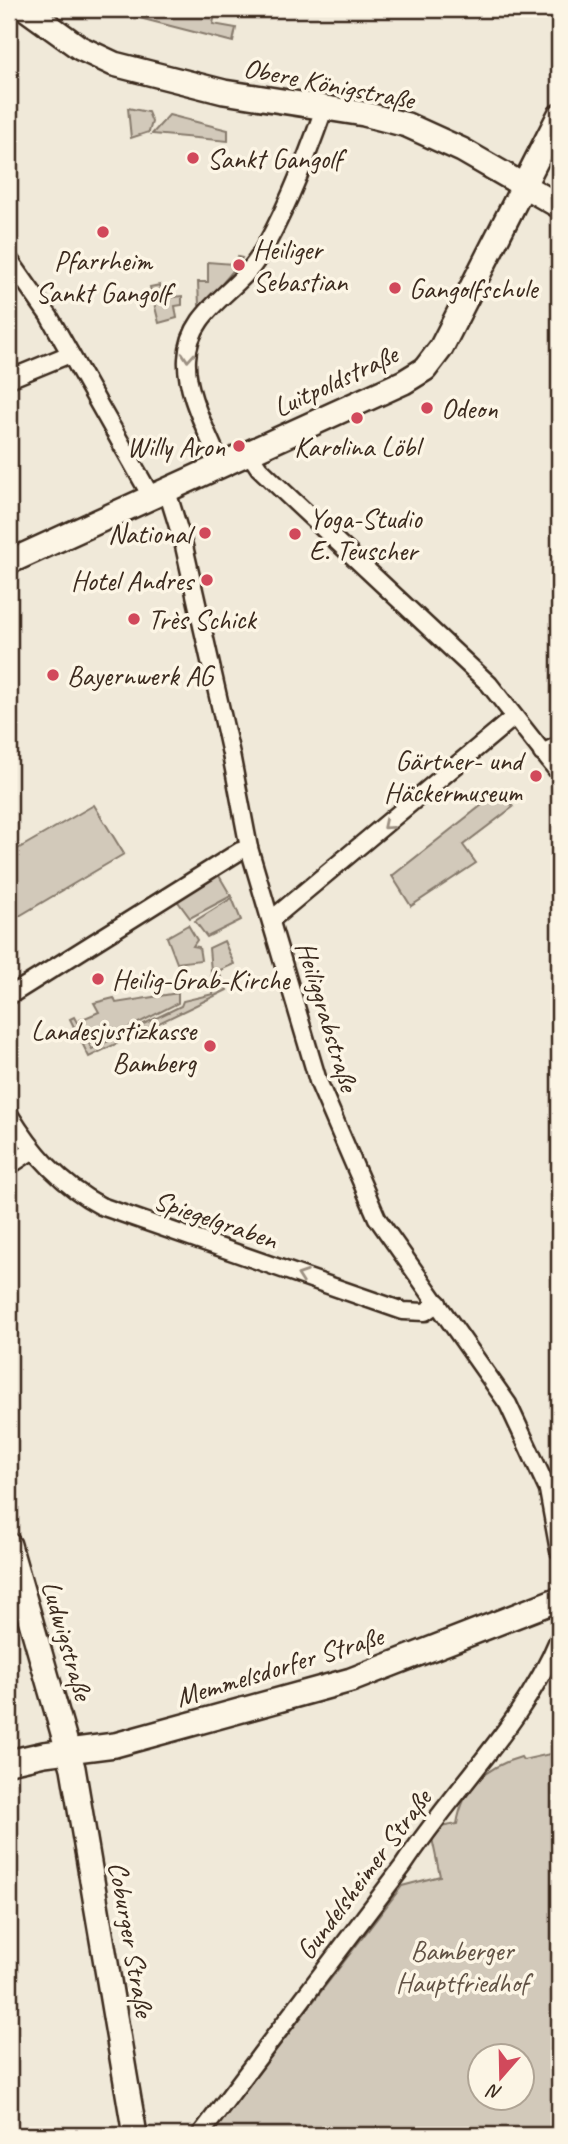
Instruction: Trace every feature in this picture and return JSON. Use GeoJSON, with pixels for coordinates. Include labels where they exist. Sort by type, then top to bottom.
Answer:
{"type":"FeatureCollection","features":[{"type":"Feature","properties":{"kind":"street","name":"Obere Königstraße"},"geometry":{"type":"LineString","coordinates":[[26,9],[80,48],[114,64],[224,92],[365,114],[407,125],[454,146],[559,206]]}},
{"type":"Feature","properties":{"kind":"street"},"geometry":{"type":"LineString","coordinates":[[221,466],[187,372],[189,341],[200,320],[258,257],[309,149],[324,109]]}},
{"type":"Feature","properties":{"kind":"street","name":"Luitpoldstraße"},"geometry":{"type":"LineString","coordinates":[[9,562],[221,466],[425,369],[454,324],[559,116]]}},
{"type":"Feature","properties":{"kind":"street","name":"Heiliggrabstraße"},"geometry":{"type":"LineString","coordinates":[[9,259],[40,301],[70,355],[160,494],[184,546],[231,754],[249,848],[305,1042],[334,1123],[377,1218],[508,1404],[548,1490],[559,1551]]}},
{"type":"Feature","properties":{"kind":"street"},"geometry":{"type":"LineString","coordinates":[[9,379],[70,355]]}},
{"type":"Feature","properties":{"kind":"street"},"geometry":{"type":"LineString","coordinates":[[249,453],[275,484],[489,684],[559,773]]}},
{"type":"Feature","properties":{"kind":"street"},"geometry":{"type":"LineString","coordinates":[[271,920],[514,717]]}},
{"type":"Feature","properties":{"kind":"street"},"geometry":{"type":"LineString","coordinates":[[542,753],[559,745]]}},
{"type":"Feature","properties":{"kind":"street"},"geometry":{"type":"LineString","coordinates":[[9,996],[240,850],[249,848]]}},
{"type":"Feature","properties":{"kind":"street","name":"Spiegelgraben"},"geometry":{"type":"LineString","coordinates":[[9,1114],[33,1150],[62,1181],[100,1206],[403,1311],[425,1312],[438,1303]]}},
{"type":"Feature","properties":{"kind":"street"},"geometry":{"type":"LineString","coordinates":[[9,1166],[33,1150]]}},
{"type":"Feature","properties":{"kind":"street","name":"Ludwigstraße"},"geometry":{"type":"LineString","coordinates":[[9,1545],[68,1752]]}},
{"type":"Feature","properties":{"kind":"street","name":"Memmelsdorfer Straße"},"geometry":{"type":"LineString","coordinates":[[9,1762],[115,1745],[351,1679],[559,1599]]}},
{"type":"Feature","properties":{"kind":"street","name":"Gundelsheimer Straße"},"geometry":{"type":"LineString","coordinates":[[200,2135],[403,1866],[425,1831],[489,1753],[559,1638]]}},
{"type":"Feature","properties":{"kind":"street","name":"Coburger Straße"},"geometry":{"type":"LineString","coordinates":[[68,1752],[135,2135]]}},
{"type":"Feature","properties":{"kind":"green space"},"geometry":{"type":"Polygon","coordinates":[[[121,9],[216,9],[213,24],[236,28],[233,42],[120,13],[121,9]]]}},
{"type":"Feature","properties":{"kind":"green space"},"geometry":{"type":"Polygon","coordinates":[[[128,108],[148,112],[152,122],[149,132],[131,138],[128,108]]]}},
{"type":"Feature","properties":{"kind":"green space"},"geometry":{"type":"Polygon","coordinates":[[[169,115],[228,130],[228,141],[152,134],[169,115]]]}},
{"type":"Feature","properties":{"kind":"green space"},"geometry":{"type":"Polygon","coordinates":[[[238,257],[242,258],[238,265],[204,305],[199,305],[198,282],[208,282],[208,262],[233,264],[238,257]]]}},
{"type":"Feature","properties":{"kind":"green space"},"geometry":{"type":"Polygon","coordinates":[[[160,285],[163,298],[182,296],[182,305],[175,306],[177,318],[159,323],[150,287],[160,285]]]}},
{"type":"Feature","properties":{"kind":"green space"},"geometry":{"type":"Polygon","coordinates":[[[501,790],[513,807],[463,845],[476,863],[411,906],[392,876],[501,790]]]}},
{"type":"Feature","properties":{"kind":"green space"},"geometry":{"type":"Polygon","coordinates":[[[94,805],[124,854],[9,922],[9,854],[94,805]]]}},
{"type":"Feature","properties":{"kind":"green space"},"geometry":{"type":"Polygon","coordinates":[[[218,874],[231,896],[190,918],[176,899],[218,874]]]}},
{"type":"Feature","properties":{"kind":"green space"},"geometry":{"type":"Polygon","coordinates":[[[232,898],[241,920],[207,937],[195,921],[232,898]]]}},
{"type":"Feature","properties":{"kind":"green space"},"geometry":{"type":"Polygon","coordinates":[[[188,925],[197,940],[193,946],[199,947],[201,960],[177,963],[167,937],[188,925]]]}},
{"type":"Feature","properties":{"kind":"green space"},"geometry":{"type":"Polygon","coordinates":[[[224,941],[234,964],[218,971],[227,990],[89,1057],[70,1019],[74,1017],[92,1049],[181,1006],[183,1001],[213,994],[209,948],[224,941]]]}},
{"type":"Feature","properties":{"kind":"green space"},"geometry":{"type":"Polygon","coordinates":[[[178,993],[178,1003],[97,1044],[89,1039],[80,1020],[99,1012],[94,1003],[114,998],[116,1003],[178,993]]]}},
{"type":"Feature","properties":{"kind":"green space","name":"Bamberger Hauptfriedhof"},"geometry":{"type":"Polygon","coordinates":[[[559,1752],[559,2135],[211,2135],[402,1886],[440,1876],[430,1829],[457,1824],[465,1799],[478,1780],[497,1766],[521,1757],[523,1760],[559,1752]]]}},
{"type":"Feature","properties":{"kind":"place","name":"Sankt Gangolf"},"geometry":{"type":"Point","coordinates":[193,158]}},
{"type":"Feature","properties":{"kind":"place","name":"Pfarrheim Sankt Gangolf"},"geometry":{"type":"Point","coordinates":[103,232]}},
{"type":"Feature","properties":{"kind":"place","name":"Heiliger Sebastian"},"geometry":{"type":"Point","coordinates":[239,265]}},
{"type":"Feature","properties":{"kind":"place","name":"Gangolfschule"},"geometry":{"type":"Point","coordinates":[395,288]}},
{"type":"Feature","properties":{"kind":"place","name":"Odeon"},"geometry":{"type":"Point","coordinates":[427,408]}},
{"type":"Feature","properties":{"kind":"place","name":"Karolina Löbl"},"geometry":{"type":"Point","coordinates":[357,418]}},
{"type":"Feature","properties":{"kind":"place","name":"Willy Aron"},"geometry":{"type":"Point","coordinates":[239,446]}},
{"type":"Feature","properties":{"kind":"place","name":"National"},"geometry":{"type":"Point","coordinates":[205,533]}},
{"type":"Feature","properties":{"kind":"place","name":"Yoga-Studio E. Teuscher"},"geometry":{"type":"Point","coordinates":[295,534]}},
{"type":"Feature","properties":{"kind":"place","name":"Hotel Andres"},"geometry":{"type":"Point","coordinates":[207,580]}},
{"type":"Feature","properties":{"kind":"place","name":"Très Schick"},"geometry":{"type":"Point","coordinates":[134,619]}},
{"type":"Feature","properties":{"kind":"place","name":"Bayernwerk AG"},"geometry":{"type":"Point","coordinates":[53,675]}},
{"type":"Feature","properties":{"kind":"place","name":"Gärtner- und Häckermuseum"},"geometry":{"type":"Point","coordinates":[536,776]}},
{"type":"Feature","properties":{"kind":"place","name":"Heilig-Grab-Kirche"},"geometry":{"type":"Point","coordinates":[98,979]}},
{"type":"Feature","properties":{"kind":"place","name":"Landesjustizkasse Bamberg"},"geometry":{"type":"Point","coordinates":[210,1046]}}]}
